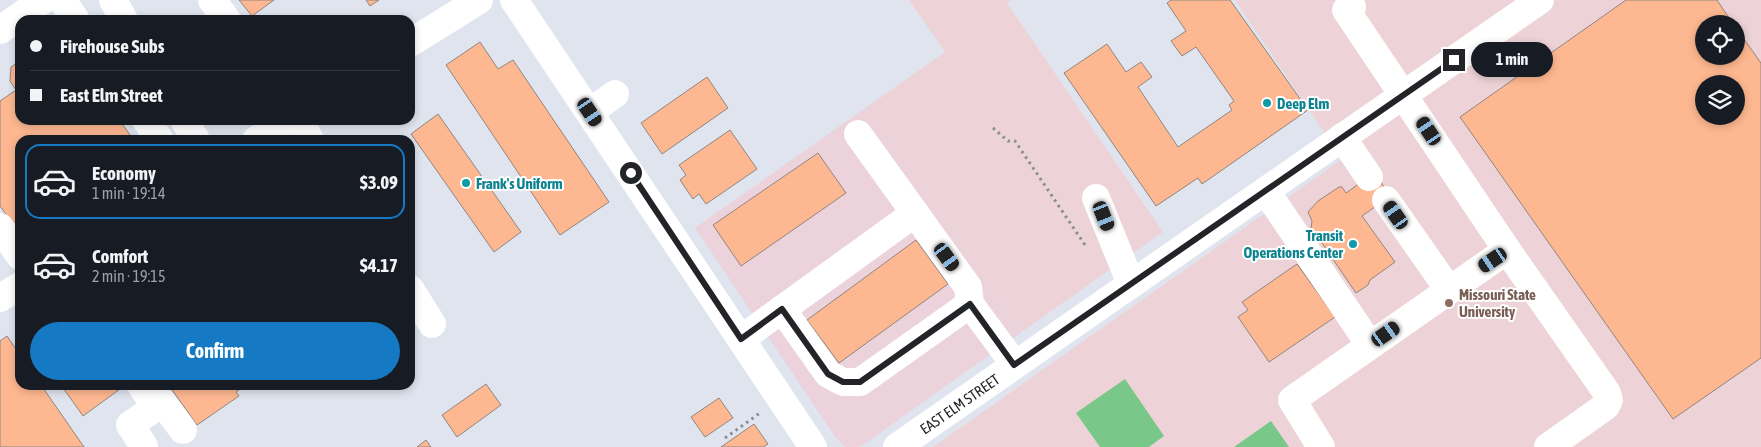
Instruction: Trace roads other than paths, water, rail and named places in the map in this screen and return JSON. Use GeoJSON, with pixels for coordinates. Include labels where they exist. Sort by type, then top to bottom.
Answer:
{"type":"FeatureCollection","features":[{"type":"Feature","properties":{"kind":"street"},"geometry":{"type":"LineString","coordinates":[[22,15],[43,0]]}},
{"type":"Feature","properties":{"kind":"street"},"geometry":{"type":"LineString","coordinates":[[62,0],[72,15]]}},
{"type":"Feature","properties":{"kind":"street"},"geometry":{"type":"LineString","coordinates":[[112,0],[121,15]]}},
{"type":"Feature","properties":{"kind":"street"},"geometry":{"type":"LineString","coordinates":[[212,0],[223,15]]}},
{"type":"Feature","properties":{"kind":"street"},"geometry":{"type":"LineString","coordinates":[[415,40],[479,0]]}},
{"type":"Feature","properties":{"kind":"street"},"geometry":{"type":"LineString","coordinates":[[514,0],[813,447]]}},
{"type":"Feature","properties":{"kind":"street","name":"EAST ELM STREET"},"geometry":{"type":"LineString","coordinates":[[897,447],[1540,0]]}},
{"type":"Feature","properties":{"kind":"street"},"geometry":{"type":"LineString","coordinates":[[1352,7],[1346,10],[1507,250],[1607,393],[1610,400],[1606,406],[1548,447]]}},
{"type":"Feature","properties":{"kind":"street"},"geometry":{"type":"LineString","coordinates":[[0,30],[15,20]]}},
{"type":"Feature","properties":{"kind":"street"},"geometry":{"type":"LineString","coordinates":[[590,112],[615,94]]}},
{"type":"Feature","properties":{"kind":"street"},"geometry":{"type":"LineString","coordinates":[[264,135],[280,125]]}},
{"type":"Feature","properties":{"kind":"street"},"geometry":{"type":"LineString","coordinates":[[858,134],[968,287],[970,304],[1014,365]]}},
{"type":"Feature","properties":{"kind":"street"},"geometry":{"type":"LineString","coordinates":[[1342,138],[1369,176]]}},
{"type":"Feature","properties":{"kind":"street"},"geometry":{"type":"LineString","coordinates":[[1266,191],[1370,345]]}},
{"type":"Feature","properties":{"kind":"street"},"geometry":{"type":"LineString","coordinates":[[1096,198],[1131,284]]}},
{"type":"Feature","properties":{"kind":"street"},"geometry":{"type":"LineString","coordinates":[[1386,200],[1448,290]]}},
{"type":"Feature","properties":{"kind":"street"},"geometry":{"type":"LineString","coordinates":[[741,339],[915,213]]}},
{"type":"Feature","properties":{"kind":"street"},"geometry":{"type":"LineString","coordinates":[[0,227],[15,249]]}},
{"type":"Feature","properties":{"kind":"street"},"geometry":{"type":"LineString","coordinates":[[1321,447],[1292,400],[1507,250]]}},
{"type":"Feature","properties":{"kind":"street"},"geometry":{"type":"LineString","coordinates":[[0,298],[15,289]]}},
{"type":"Feature","properties":{"kind":"street"},"geometry":{"type":"LineString","coordinates":[[415,297],[432,324]]}},
{"type":"Feature","properties":{"kind":"street"},"geometry":{"type":"LineString","coordinates":[[782,309],[828,374],[843,382],[860,382],[970,304]]}},
{"type":"Feature","properties":{"kind":"street"},"geometry":{"type":"LineString","coordinates":[[144,446],[130,425],[149,396],[162,402],[184,430]]}},
{"type":"Feature","properties":{"kind":"place","name":"Deep Elm"},"geometry":{"type":"Point","coordinates":[1267,103]}},
{"type":"Feature","properties":{"kind":"place","name":"Frank's Uniform"},"geometry":{"type":"Point","coordinates":[466,183]}},
{"type":"Feature","properties":{"kind":"place","name":"Transit Operations Center"},"geometry":{"type":"Point","coordinates":[1353,244]}},
{"type":"Feature","properties":{"kind":"place","name":"Missouri State University"},"geometry":{"type":"Point","coordinates":[1449,303]}}]}
